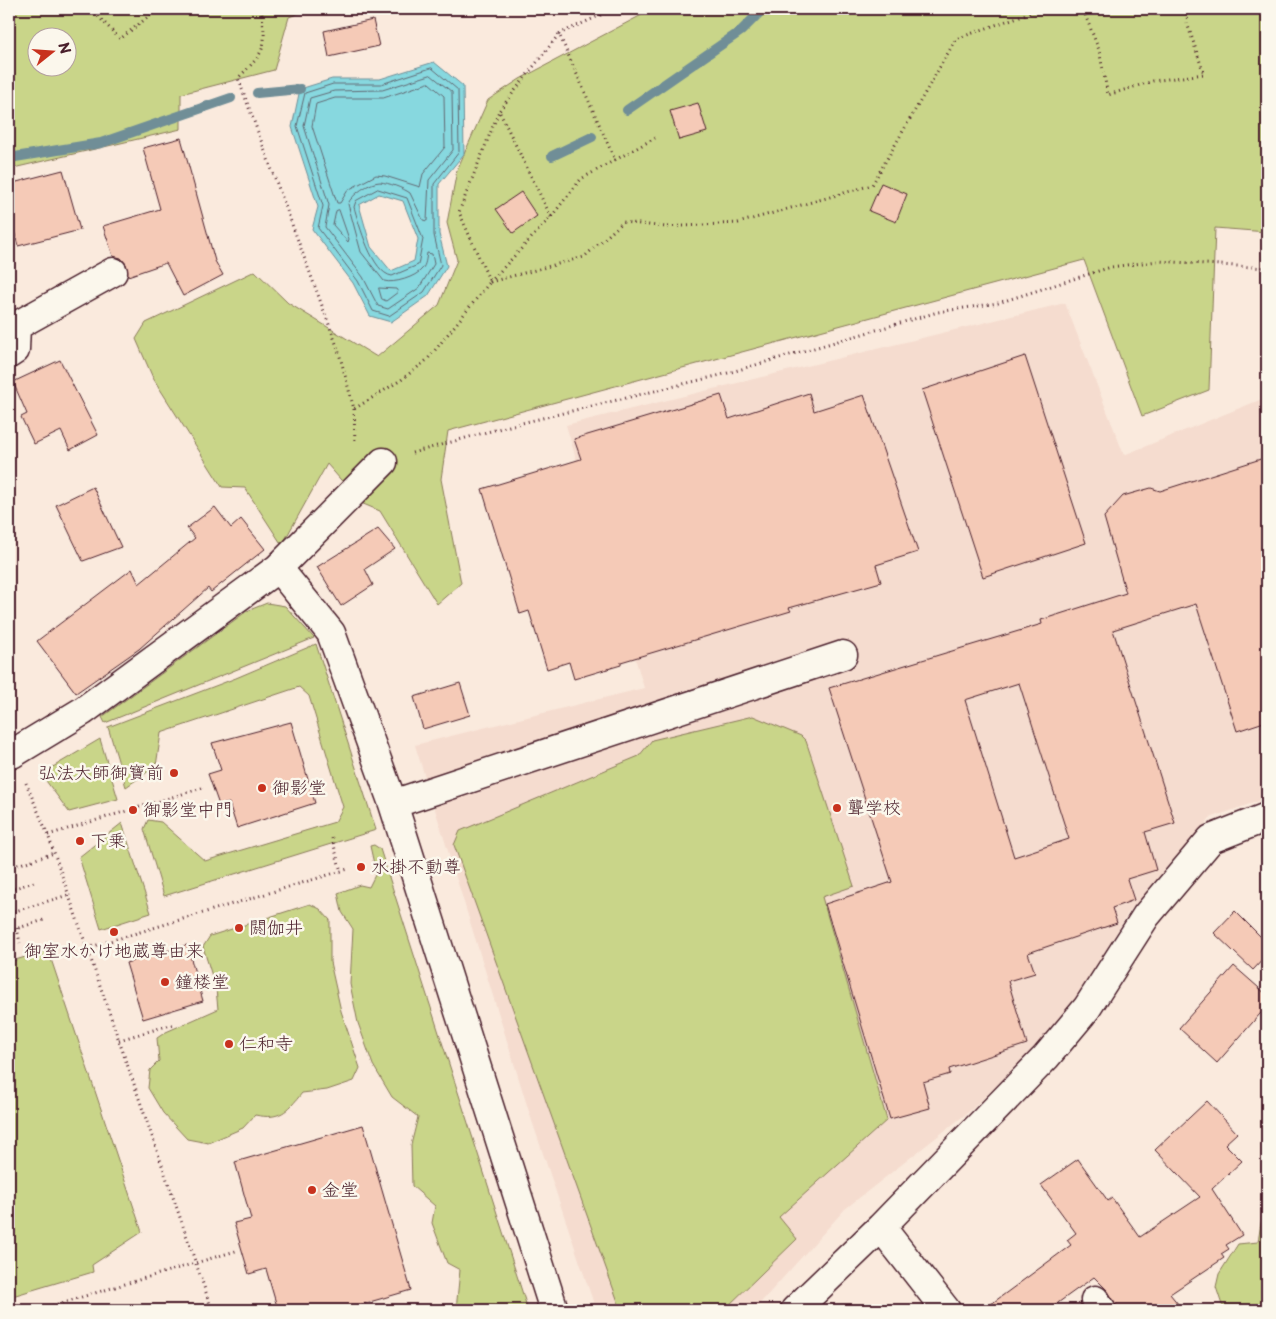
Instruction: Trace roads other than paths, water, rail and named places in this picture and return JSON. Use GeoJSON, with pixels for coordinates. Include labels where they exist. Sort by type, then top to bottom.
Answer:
{"type":"FeatureCollection","features":[{"type":"Feature","properties":{"kind":"street"},"geometry":{"type":"LineString","coordinates":[[9,354],[16,350],[16,326],[113,272]]}},
{"type":"Feature","properties":{"kind":"street"},"geometry":{"type":"LineString","coordinates":[[9,750],[12,754],[83,711],[278,568],[383,462]]}},
{"type":"Feature","properties":{"kind":"street"},"geometry":{"type":"LineString","coordinates":[[278,568],[331,633],[393,804],[504,1161],[554,1310]]}},
{"type":"Feature","properties":{"kind":"street"},"geometry":{"type":"LineString","coordinates":[[393,804],[843,655]]}},
{"type":"Feature","properties":{"kind":"street"},"geometry":{"type":"LineString","coordinates":[[796,1310],[881,1227],[1046,1057],[1087,1008],[1146,916],[1211,839],[1267,817]]}},
{"type":"Feature","properties":{"kind":"street"},"geometry":{"type":"LineString","coordinates":[[881,1227],[946,1310]]}},
{"type":"Feature","properties":{"kind":"water"},"geometry":{"type":"Polygon","coordinates":[[[434,62],[463,86],[464,154],[439,184],[439,234],[447,266],[428,296],[391,322],[370,316],[353,283],[312,229],[318,207],[292,127],[300,89],[332,79],[380,79],[434,62]],[[379,194],[359,205],[371,247],[391,271],[414,261],[418,239],[403,201],[379,194]]]}},
{"type":"Feature","properties":{"kind":"waterway"},"geometry":{"type":"LineString","coordinates":[[627,110],[741,31],[763,9]]}},
{"type":"Feature","properties":{"kind":"waterway"},"geometry":{"type":"LineString","coordinates":[[257,93],[300,89]]}},
{"type":"Feature","properties":{"kind":"waterway"},"geometry":{"type":"LineString","coordinates":[[9,158],[101,143],[231,98]]}},
{"type":"Feature","properties":{"kind":"waterway"},"geometry":{"type":"LineString","coordinates":[[552,156],[592,137]]}},
{"type":"Feature","properties":{"kind":"place","name":"弘法大師御寶前"},"geometry":{"type":"Point","coordinates":[174,773]}},
{"type":"Feature","properties":{"kind":"place","name":"御影堂"},"geometry":{"type":"Point","coordinates":[262,788]}},
{"type":"Feature","properties":{"kind":"place","name":"聾学校"},"geometry":{"type":"Point","coordinates":[837,808]}},
{"type":"Feature","properties":{"kind":"place","name":"御影堂中門"},"geometry":{"type":"Point","coordinates":[133,810]}},
{"type":"Feature","properties":{"kind":"place","name":"下乗"},"geometry":{"type":"Point","coordinates":[80,841]}},
{"type":"Feature","properties":{"kind":"place","name":"水掛不動尊"},"geometry":{"type":"Point","coordinates":[361,867]}},
{"type":"Feature","properties":{"kind":"place","name":"閼伽井"},"geometry":{"type":"Point","coordinates":[239,928]}},
{"type":"Feature","properties":{"kind":"place","name":"御室水かけ地蔵尊由来"},"geometry":{"type":"Point","coordinates":[114,932]}},
{"type":"Feature","properties":{"kind":"place","name":"鐘楼堂"},"geometry":{"type":"Point","coordinates":[165,982]}},
{"type":"Feature","properties":{"kind":"place","name":"仁和寺"},"geometry":{"type":"Point","coordinates":[229,1044]}},
{"type":"Feature","properties":{"kind":"place","name":"金堂"},"geometry":{"type":"Point","coordinates":[312,1190]}}]}
